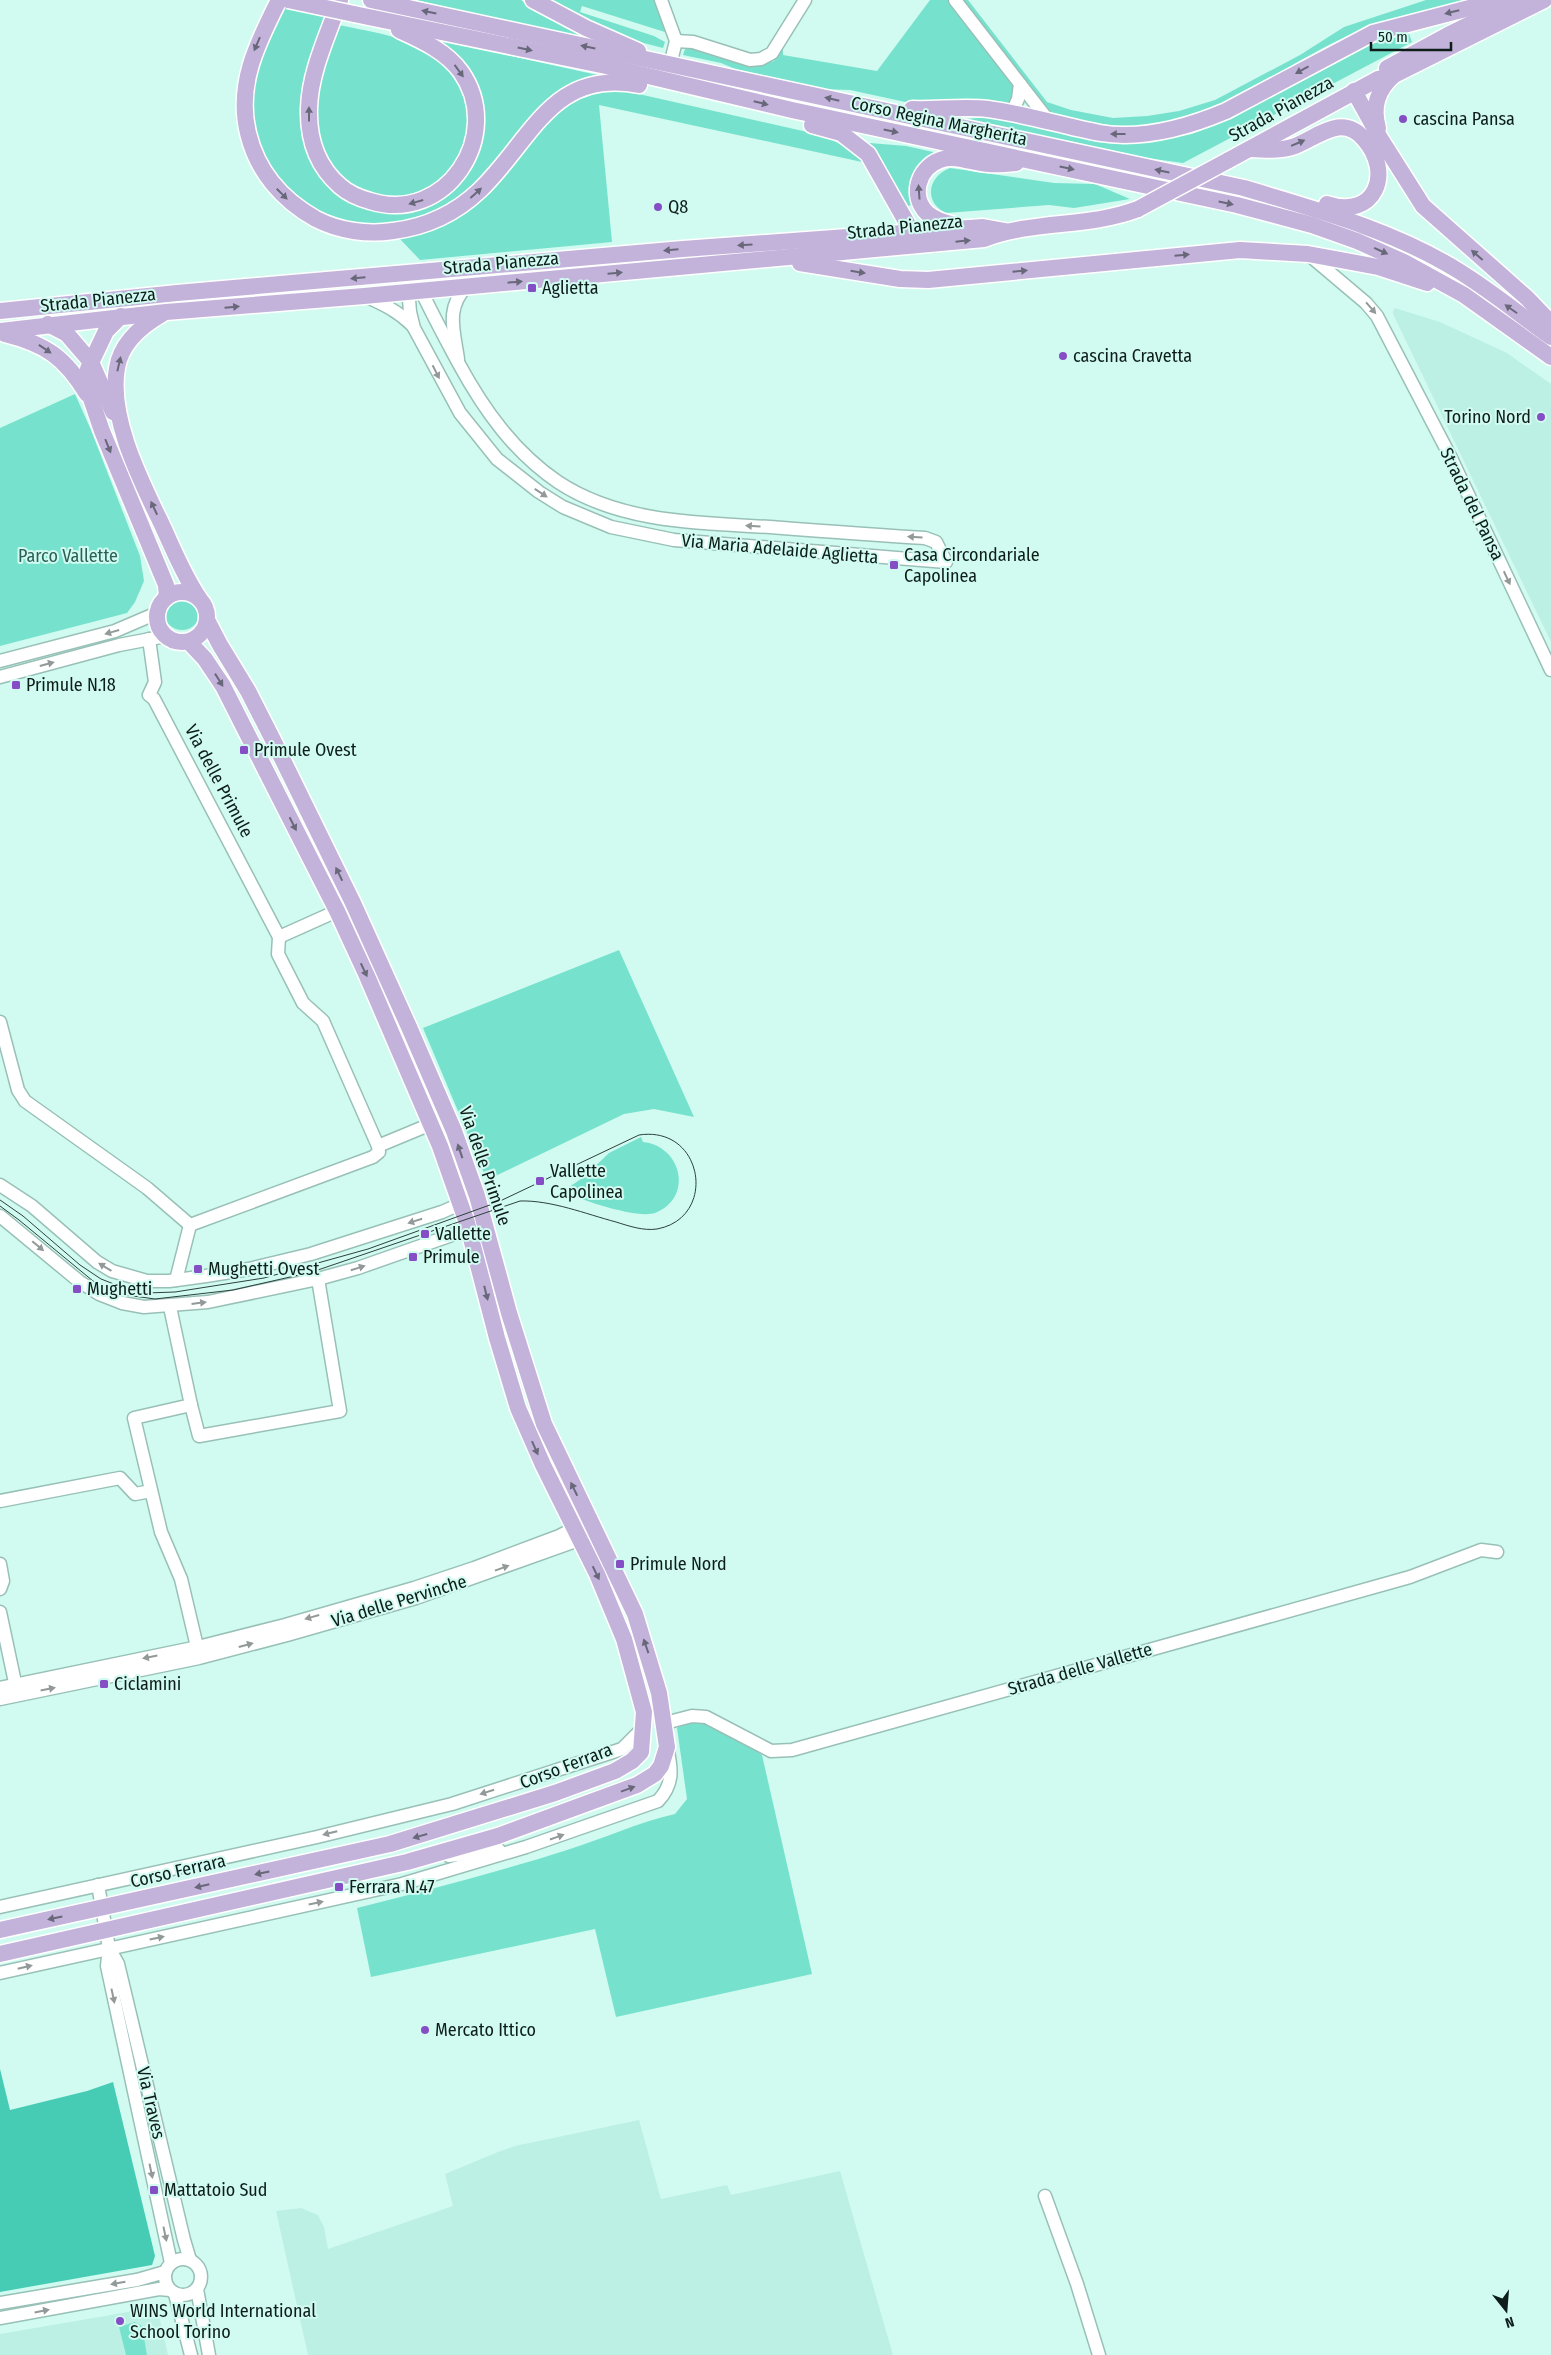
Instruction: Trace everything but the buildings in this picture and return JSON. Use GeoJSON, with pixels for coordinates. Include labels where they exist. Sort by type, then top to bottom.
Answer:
{"type":"FeatureCollection","features":[{"type":"Feature","properties":{"kind":"main road"},"geometry":{"type":"LineString","coordinates":[[279,0],[260,38],[247,77],[244,104],[250,140],[259,163],[270,181],[284,196],[298,209],[322,222],[344,229],[372,232],[400,230],[433,221],[461,206],[497,172],[538,120],[564,96],[575,90],[601,82],[619,81],[651,87],[693,87]]}},
{"type":"Feature","properties":{"kind":"main road","name":"Corso Regina Margherita"},"geometry":{"type":"LineString","coordinates":[[288,0],[606,66],[792,110],[1237,205],[1312,225],[1357,240],[1404,262],[1464,295],[1551,357]]}},
{"type":"Feature","properties":{"kind":"main road"},"geometry":{"type":"LineString","coordinates":[[340,0],[316,65],[312,85],[309,126],[313,146],[321,165],[345,191],[381,205],[402,205],[434,195],[459,173],[473,142],[475,109],[466,82],[452,62],[435,48],[374,18]]}},
{"type":"Feature","properties":{"kind":"main road","name":"Corso Regina Margherita"},"geometry":{"type":"LineString","coordinates":[[372,0],[1244,188],[1364,225],[1413,247],[1457,270],[1551,337]]}},
{"type":"Feature","properties":{"kind":"main road"},"geometry":{"type":"LineString","coordinates":[[533,0],[586,28],[670,65]]}},
{"type":"Feature","properties":{"kind":"main road"},"geometry":{"type":"LineString","coordinates":[[868,108],[939,110],[985,108],[1012,112],[1101,133],[1147,133],[1189,124],[1226,111],[1353,42],[1401,24],[1500,0]]}},
{"type":"Feature","properties":{"kind":"main road"},"geometry":{"type":"LineString","coordinates":[[1380,138],[1375,119],[1376,102],[1386,82],[1428,52],[1519,0]]}},
{"type":"Feature","properties":{"kind":"main road"},"geometry":{"type":"LineString","coordinates":[[1378,79],[1389,66],[1428,52],[1544,0]]}},
{"type":"Feature","properties":{"kind":"main road"},"geometry":{"type":"LineString","coordinates":[[1401,24],[1413,27],[1428,52]]}},
{"type":"Feature","properties":{"kind":"main road"},"geometry":{"type":"LineString","coordinates":[[1378,79],[1394,75]]}},
{"type":"Feature","properties":{"kind":"main road","name":"Strada Pianezza"},"geometry":{"type":"LineString","coordinates":[[0,311],[177,293],[889,233],[916,238],[984,239],[1005,231],[1079,223],[1120,216],[1138,209],[1378,79]]}},
{"type":"Feature","properties":{"kind":"main road"},"geometry":{"type":"LineString","coordinates":[[1354,91],[1380,138],[1423,206],[1527,298],[1551,324]]}},
{"type":"Feature","properties":{"kind":"main road"},"geometry":{"type":"LineString","coordinates":[[792,110],[811,125],[842,133],[861,146],[875,163],[916,238]]}},
{"type":"Feature","properties":{"kind":"main road"},"geometry":{"type":"LineString","coordinates":[[1244,188],[1276,187],[1334,206],[1348,208],[1368,199],[1376,190],[1379,177],[1378,164],[1364,139],[1344,128],[1328,129],[1295,146],[1275,150],[1250,149]]}},
{"type":"Feature","properties":{"kind":"main road"},"geometry":{"type":"LineString","coordinates":[[967,228],[939,221],[923,208],[919,198],[918,186],[921,176],[929,166],[941,159],[949,158],[988,164],[1041,163]]}},
{"type":"Feature","properties":{"kind":"main road"},"geometry":{"type":"LineString","coordinates":[[889,233],[898,220],[898,205]]}},
{"type":"Feature","properties":{"kind":"main road","name":"Strada Pianezza"},"geometry":{"type":"LineString","coordinates":[[0,332],[166,312],[773,259],[809,260],[967,228],[983,227],[1005,231]]}},
{"type":"Feature","properties":{"kind":"main road"},"geometry":{"type":"LineString","coordinates":[[814,240],[807,250],[809,260],[900,279],[928,280],[1240,250],[1308,254],[1378,266],[1464,295]]}},
{"type":"Feature","properties":{"kind":"main road"},"geometry":{"type":"LineString","coordinates":[[167,597],[166,585],[91,400],[87,379],[91,362],[106,331],[118,318],[148,302],[177,293]]}},
{"type":"Feature","properties":{"kind":"main road"},"geometry":{"type":"LineString","coordinates":[[166,312],[146,323],[128,342],[121,354],[115,383],[123,429],[144,486],[186,579],[199,598],[207,612],[207,620],[200,635],[188,642],[176,642],[166,636],[158,624],[157,613],[167,597],[176,592],[184,592],[199,598]]}},
{"type":"Feature","properties":{"kind":"main road"},"geometry":{"type":"LineString","coordinates":[[0,315],[50,325],[67,334],[91,362],[112,411],[123,429]]}},
{"type":"Feature","properties":{"kind":"main road"},"geometry":{"type":"LineString","coordinates":[[0,332],[36,343],[54,355],[71,370],[91,400]]}},
{"type":"Feature","properties":{"kind":"main road","name":"Via delle Primule"},"geometry":{"type":"LineString","coordinates":[[207,620],[248,691],[353,903],[454,1132],[477,1196],[509,1314],[544,1424],[634,1614],[649,1655],[665,1723],[667,1747]]}},
{"type":"Feature","properties":{"kind":"main road","name":"Via delle Primule"},"geometry":{"type":"LineString","coordinates":[[188,642],[205,659],[223,686],[337,911],[431,1124],[469,1229],[497,1338],[518,1408],[542,1465],[597,1574],[624,1639],[641,1698],[643,1728]]}},
{"type":"Feature","properties":{"kind":"main road"},"geometry":{"type":"LineString","coordinates":[[337,911],[353,903]]}},
{"type":"Feature","properties":{"kind":"main road","name":"Corso Ferrara"},"geometry":{"type":"LineString","coordinates":[[0,1930],[390,1844],[547,1796],[615,1771],[632,1761],[641,1752],[643,1728]]}},
{"type":"Feature","properties":{"kind":"main road"},"geometry":{"type":"LineString","coordinates":[[0,1954],[407,1862],[498,1836],[638,1785],[655,1774],[662,1766],[667,1747]]}},
{"type":"Feature","properties":{"kind":"street"},"geometry":{"type":"LineString","coordinates":[[661,0],[676,41],[670,65]]}},
{"type":"Feature","properties":{"kind":"street"},"geometry":{"type":"LineString","coordinates":[[676,41],[693,42],[750,60],[761,59],[772,54],[805,0]]}},
{"type":"Feature","properties":{"kind":"street","name":"Corso Regina Margherita"},"geometry":{"type":"LineString","coordinates":[[955,0],[1048,120]]}},
{"type":"Feature","properties":{"kind":"street","name":"Corso Regina Margherita"},"geometry":{"type":"LineString","coordinates":[[1012,112],[1018,99],[1020,84]]}},
{"type":"Feature","properties":{"kind":"street","name":"Strada del Pansa"},"geometry":{"type":"LineString","coordinates":[[1308,254],[1366,302],[1377,316],[1450,456],[1551,670]]}},
{"type":"Feature","properties":{"kind":"street","name":"Via Maria Adelaide Aglietta"},"geometry":{"type":"LineString","coordinates":[[410,274],[414,291],[414,328]]}},
{"type":"Feature","properties":{"kind":"street","name":"Via Maria Adelaide Aglietta"},"geometry":{"type":"LineString","coordinates":[[459,365],[453,312],[456,296],[466,286]]}},
{"type":"Feature","properties":{"kind":"street","name":"Via Maria Adelaide Aglietta"},"geometry":{"type":"LineString","coordinates":[[364,296],[385,304],[402,314],[414,328],[460,413],[497,459],[539,492],[586,517],[610,527],[674,540],[946,562],[936,542],[925,538],[668,519],[605,505],[558,482],[514,444],[480,402],[414,291]]}},
{"type":"Feature","properties":{"kind":"street"},"geometry":{"type":"LineString","coordinates":[[0,661],[133,626],[157,613]]}},
{"type":"Feature","properties":{"kind":"street"},"geometry":{"type":"LineString","coordinates":[[0,676],[166,636]]}},
{"type":"Feature","properties":{"kind":"street","name":"Via delle Primule"},"geometry":{"type":"LineString","coordinates":[[149,640],[155,682],[149,695],[154,700],[279,937],[278,954],[303,1003],[323,1021],[378,1146]]}},
{"type":"Feature","properties":{"kind":"street"},"geometry":{"type":"LineString","coordinates":[[279,937],[337,911]]}},
{"type":"Feature","properties":{"kind":"street"},"geometry":{"type":"LineString","coordinates":[[0,1022],[18,1090],[25,1101],[148,1188],[190,1225]]}},
{"type":"Feature","properties":{"kind":"street"},"geometry":{"type":"LineString","coordinates":[[190,1225],[373,1157],[378,1152],[378,1146],[431,1124]]}},
{"type":"Feature","properties":{"kind":"street"},"geometry":{"type":"LineString","coordinates":[[0,1185],[32,1206],[97,1262],[112,1271],[147,1280],[176,1280],[249,1269],[311,1254],[442,1212],[477,1196]]}},
{"type":"Feature","properties":{"kind":"street"},"geometry":{"type":"LineString","coordinates":[[0,1216],[80,1282],[99,1294],[122,1303],[144,1307],[170,1307],[251,1295],[358,1268],[469,1229],[486,1226]]}},
{"type":"Feature","properties":{"kind":"street"},"geometry":{"type":"LineString","coordinates":[[176,1280],[190,1225]]}},
{"type":"Feature","properties":{"kind":"street"},"geometry":{"type":"LineString","coordinates":[[170,1307],[199,1436],[340,1411],[318,1279]]}},
{"type":"Feature","properties":{"kind":"street"},"geometry":{"type":"LineString","coordinates":[[192,1405],[134,1418],[161,1532],[181,1579],[199,1653]]}},
{"type":"Feature","properties":{"kind":"street"},"geometry":{"type":"LineString","coordinates":[[0,1501],[120,1478],[135,1494],[151,1491]]}},
{"type":"Feature","properties":{"kind":"street","name":"Via delle Pervinche"},"geometry":{"type":"LineString","coordinates":[[0,1698],[16,1690],[199,1653],[414,1588],[576,1535],[593,1526]]}},
{"type":"Feature","properties":{"kind":"street","name":"Strada delle Vallette"},"geometry":{"type":"LineString","coordinates":[[665,1723],[692,1716],[706,1717],[771,1751],[792,1750],[1410,1577],[1481,1550],[1497,1552]]}},
{"type":"Feature","properties":{"kind":"street"},"geometry":{"type":"LineString","coordinates":[[0,1564],[3,1581],[0,1589]]}},
{"type":"Feature","properties":{"kind":"street"},"geometry":{"type":"LineString","coordinates":[[0,1612],[16,1690]]}},
{"type":"Feature","properties":{"kind":"street","name":"Via delle Pervinche"},"geometry":{"type":"LineString","coordinates":[[0,1688],[16,1690]]}},
{"type":"Feature","properties":{"kind":"street","name":"Corso Ferrara"},"geometry":{"type":"LineString","coordinates":[[0,1907],[452,1804],[622,1748],[643,1728]]}},
{"type":"Feature","properties":{"kind":"street"},"geometry":{"type":"LineString","coordinates":[[0,1973],[402,1884],[526,1847],[658,1800],[668,1789],[672,1776],[667,1747]]}},
{"type":"Feature","properties":{"kind":"street"},"geometry":{"type":"LineString","coordinates":[[407,1862],[526,1847]]}},
{"type":"Feature","properties":{"kind":"street","name":"Via Traves"},"geometry":{"type":"LineString","coordinates":[[98,1885],[109,1948],[107,1966],[168,2267]]}},
{"type":"Feature","properties":{"kind":"street","name":"Via Traves"},"geometry":{"type":"LineString","coordinates":[[109,1948],[118,1964],[190,2260]]}},
{"type":"Feature","properties":{"kind":"street"},"geometry":{"type":"LineString","coordinates":[[1045,2196],[1077,2284],[1099,2355]]}},
{"type":"Feature","properties":{"kind":"street"},"geometry":{"type":"LineString","coordinates":[[0,2304],[137,2280],[168,2267],[180,2259],[190,2260],[199,2268],[201,2273],[200,2284],[197,2289],[187,2295],[159,2289],[0,2318]]}},
{"type":"Feature","properties":{"kind":"street"},"geometry":{"type":"LineString","coordinates":[[168,2267],[165,2282],[172,2292],[191,2355]]}},
{"type":"Feature","properties":{"kind":"street"},"geometry":{"type":"LineString","coordinates":[[197,2289],[209,2355]]}},
{"type":"Feature","properties":{"kind":"shaded area"},"geometry":{"type":"Polygon","coordinates":[[[1395,308],[1440,322],[1507,353],[1551,384],[1551,642],[1393,314],[1395,308]]]}},
{"type":"Feature","properties":{"kind":"shaded area"},"geometry":{"type":"Polygon","coordinates":[[[639,2120],[661,2199],[727,2185],[731,2195],[840,2171],[893,2355],[308,2355],[276,2211],[301,2208],[318,2215],[324,2227],[328,2249],[453,2206],[445,2174],[498,2152],[515,2146],[639,2120]]]}},
{"type":"Feature","properties":{"kind":"shaded area","name":"WINS World International School Torino"},"geometry":{"type":"Polygon","coordinates":[[[157,2307],[168,2355],[0,2355],[0,2334],[157,2307]]]}},
{"type":"Feature","properties":{"kind":"green space"},"geometry":{"type":"Polygon","coordinates":[[[284,0],[334,0],[304,128],[358,203],[446,193],[480,110],[429,38],[602,76],[499,160],[457,202],[405,223],[365,226],[320,215],[287,192],[257,147],[249,108],[260,50],[284,0]]]}},
{"type":"Feature","properties":{"kind":"green space"},"geometry":{"type":"Polygon","coordinates":[[[416,0],[521,0],[535,10],[590,38],[583,39],[416,0]]]}},
{"type":"Feature","properties":{"kind":"green space"},"geometry":{"type":"Polygon","coordinates":[[[545,0],[656,0],[668,33],[582,6],[580,12],[654,36],[665,42],[663,48],[628,39],[545,0]]]}},
{"type":"Feature","properties":{"kind":"green space"},"geometry":{"type":"Polygon","coordinates":[[[930,0],[951,0],[1014,84],[1015,90],[1010,106],[910,103],[850,90],[820,89],[740,71],[721,63],[683,55],[685,49],[691,47],[758,65],[774,61],[802,11],[783,47],[783,55],[877,71],[930,0]]]}},
{"type":"Feature","properties":{"kind":"green space"},"geometry":{"type":"Polygon","coordinates":[[[959,0],[968,0],[1047,102],[1071,110],[1113,118],[1147,116],[1179,111],[1215,100],[1300,55],[1344,27],[1426,0],[1471,0],[1368,27],[1325,47],[1240,94],[1182,118],[1151,125],[1118,126],[1047,114],[959,0]]]}},
{"type":"Feature","properties":{"kind":"green space"},"geometry":{"type":"Polygon","coordinates":[[[339,25],[379,33],[420,46],[442,60],[459,82],[464,94],[469,122],[465,149],[456,165],[432,189],[408,196],[383,198],[343,179],[327,162],[319,142],[316,119],[318,96],[339,25]]]}},
{"type":"Feature","properties":{"kind":"green space"},"geometry":{"type":"Polygon","coordinates":[[[1409,34],[1412,42],[1183,163],[1147,158],[963,119],[993,117],[1101,142],[1168,138],[1192,134],[1225,121],[1368,45],[1409,34]]]}},
{"type":"Feature","properties":{"kind":"green space"},"geometry":{"type":"Polygon","coordinates":[[[612,88],[825,136],[855,152],[862,162],[599,105],[612,242],[420,260],[400,239],[450,222],[473,206],[552,114],[581,94],[612,88]]]}},
{"type":"Feature","properties":{"kind":"green space"},"geometry":{"type":"Polygon","coordinates":[[[870,143],[906,146],[933,152],[935,157],[913,204],[906,207],[869,146],[870,143]]]}},
{"type":"Feature","properties":{"kind":"green space"},"geometry":{"type":"Polygon","coordinates":[[[950,168],[1054,183],[1095,184],[1130,199],[1074,208],[1049,205],[946,213],[934,202],[931,196],[931,189],[937,177],[950,168]]]}},
{"type":"Feature","properties":{"kind":"green space","name":"Parco Vallette"},"geometry":{"type":"Polygon","coordinates":[[[75,394],[140,556],[144,581],[135,602],[127,613],[0,646],[0,428],[75,394]]]}},
{"type":"Feature","properties":{"kind":"green space"},"geometry":{"type":"Polygon","coordinates":[[[182,594],[189,595],[195,599],[199,605],[199,619],[195,625],[189,629],[182,630],[175,629],[169,625],[165,619],[164,612],[165,605],[169,599],[175,595],[182,594]]]}},
{"type":"Feature","properties":{"kind":"green space"},"geometry":{"type":"Polygon","coordinates":[[[619,950],[694,1117],[654,1109],[624,1114],[487,1180],[423,1028],[619,950]]]}},
{"type":"Feature","properties":{"kind":"green space"},"geometry":{"type":"Polygon","coordinates":[[[641,1137],[643,1142],[656,1146],[667,1153],[674,1162],[678,1173],[679,1185],[675,1196],[667,1206],[655,1213],[635,1213],[595,1203],[563,1191],[584,1177],[609,1153],[641,1137]]]}},
{"type":"Feature","properties":{"kind":"green space"},"geometry":{"type":"Polygon","coordinates":[[[701,1722],[742,1739],[762,1755],[812,1974],[616,2017],[595,1929],[371,1977],[357,1908],[515,1866],[580,1846],[648,1821],[675,1814],[687,1799],[677,1728],[684,1723],[701,1722]]]}},
{"type":"Feature","properties":{"kind":"green space"},"geometry":{"type":"Polygon","coordinates":[[[0,2069],[10,2110],[87,2091],[113,2082],[155,2256],[152,2265],[0,2292],[0,2069]]]}},
{"type":"Feature","properties":{"kind":"green space"},"geometry":{"type":"Polygon","coordinates":[[[135,2322],[142,2326],[147,2355],[126,2355],[119,2327],[135,2322]]]}},
{"type":"Feature","properties":{"kind":"tram line"},"geometry":{"type":"LineString","coordinates":[[0,1200],[23,1216],[80,1265],[101,1279],[132,1291],[146,1293],[175,1292],[264,1278],[368,1249],[498,1202],[639,1135],[661,1136],[678,1144],[689,1157],[695,1174],[695,1192],[689,1208],[676,1221],[657,1229],[636,1228],[556,1205],[520,1201],[312,1272],[233,1290],[155,1299],[126,1295],[93,1281],[0,1206]]}},
{"type":"Feature","properties":{"kind":"place","name":"cascina Pansa"},"geometry":{"type":"Point","coordinates":[1403,119]}},
{"type":"Feature","properties":{"kind":"place","name":"Q8"},"geometry":{"type":"Point","coordinates":[658,207]}},
{"type":"Feature","properties":{"kind":"place","name":"Aglietta"},"geometry":{"type":"Point","coordinates":[532,288]}},
{"type":"Feature","properties":{"kind":"place","name":"cascina Cravetta"},"geometry":{"type":"Point","coordinates":[1063,356]}},
{"type":"Feature","properties":{"kind":"place","name":"Torino Nord"},"geometry":{"type":"Point","coordinates":[1541,417]}},
{"type":"Feature","properties":{"kind":"place","name":"Casa Circondariale Capolinea"},"geometry":{"type":"Point","coordinates":[894,565]}},
{"type":"Feature","properties":{"kind":"place","name":"Primule N.18"},"geometry":{"type":"Point","coordinates":[16,685]}},
{"type":"Feature","properties":{"kind":"place","name":"Primule Ovest"},"geometry":{"type":"Point","coordinates":[244,750]}},
{"type":"Feature","properties":{"kind":"place","name":"Vallette Capolinea"},"geometry":{"type":"Point","coordinates":[540,1181]}},
{"type":"Feature","properties":{"kind":"place","name":"Vallette"},"geometry":{"type":"Point","coordinates":[425,1234]}},
{"type":"Feature","properties":{"kind":"place","name":"Primule"},"geometry":{"type":"Point","coordinates":[413,1257]}},
{"type":"Feature","properties":{"kind":"place","name":"Mughetti Ovest"},"geometry":{"type":"Point","coordinates":[198,1269]}},
{"type":"Feature","properties":{"kind":"place","name":"Mughetti"},"geometry":{"type":"Point","coordinates":[77,1289]}},
{"type":"Feature","properties":{"kind":"place","name":"Primule Nord"},"geometry":{"type":"Point","coordinates":[620,1564]}},
{"type":"Feature","properties":{"kind":"place","name":"Ciclamini"},"geometry":{"type":"Point","coordinates":[104,1684]}},
{"type":"Feature","properties":{"kind":"place","name":"Ferrara N.47"},"geometry":{"type":"Point","coordinates":[339,1887]}},
{"type":"Feature","properties":{"kind":"place","name":"Mercato Ittico"},"geometry":{"type":"Point","coordinates":[425,2030]}},
{"type":"Feature","properties":{"kind":"place","name":"Mattatoio Sud"},"geometry":{"type":"Point","coordinates":[154,2190]}},
{"type":"Feature","properties":{"kind":"place","name":"WINS World International School Torino"},"geometry":{"type":"Point","coordinates":[120,2321]}}]}
